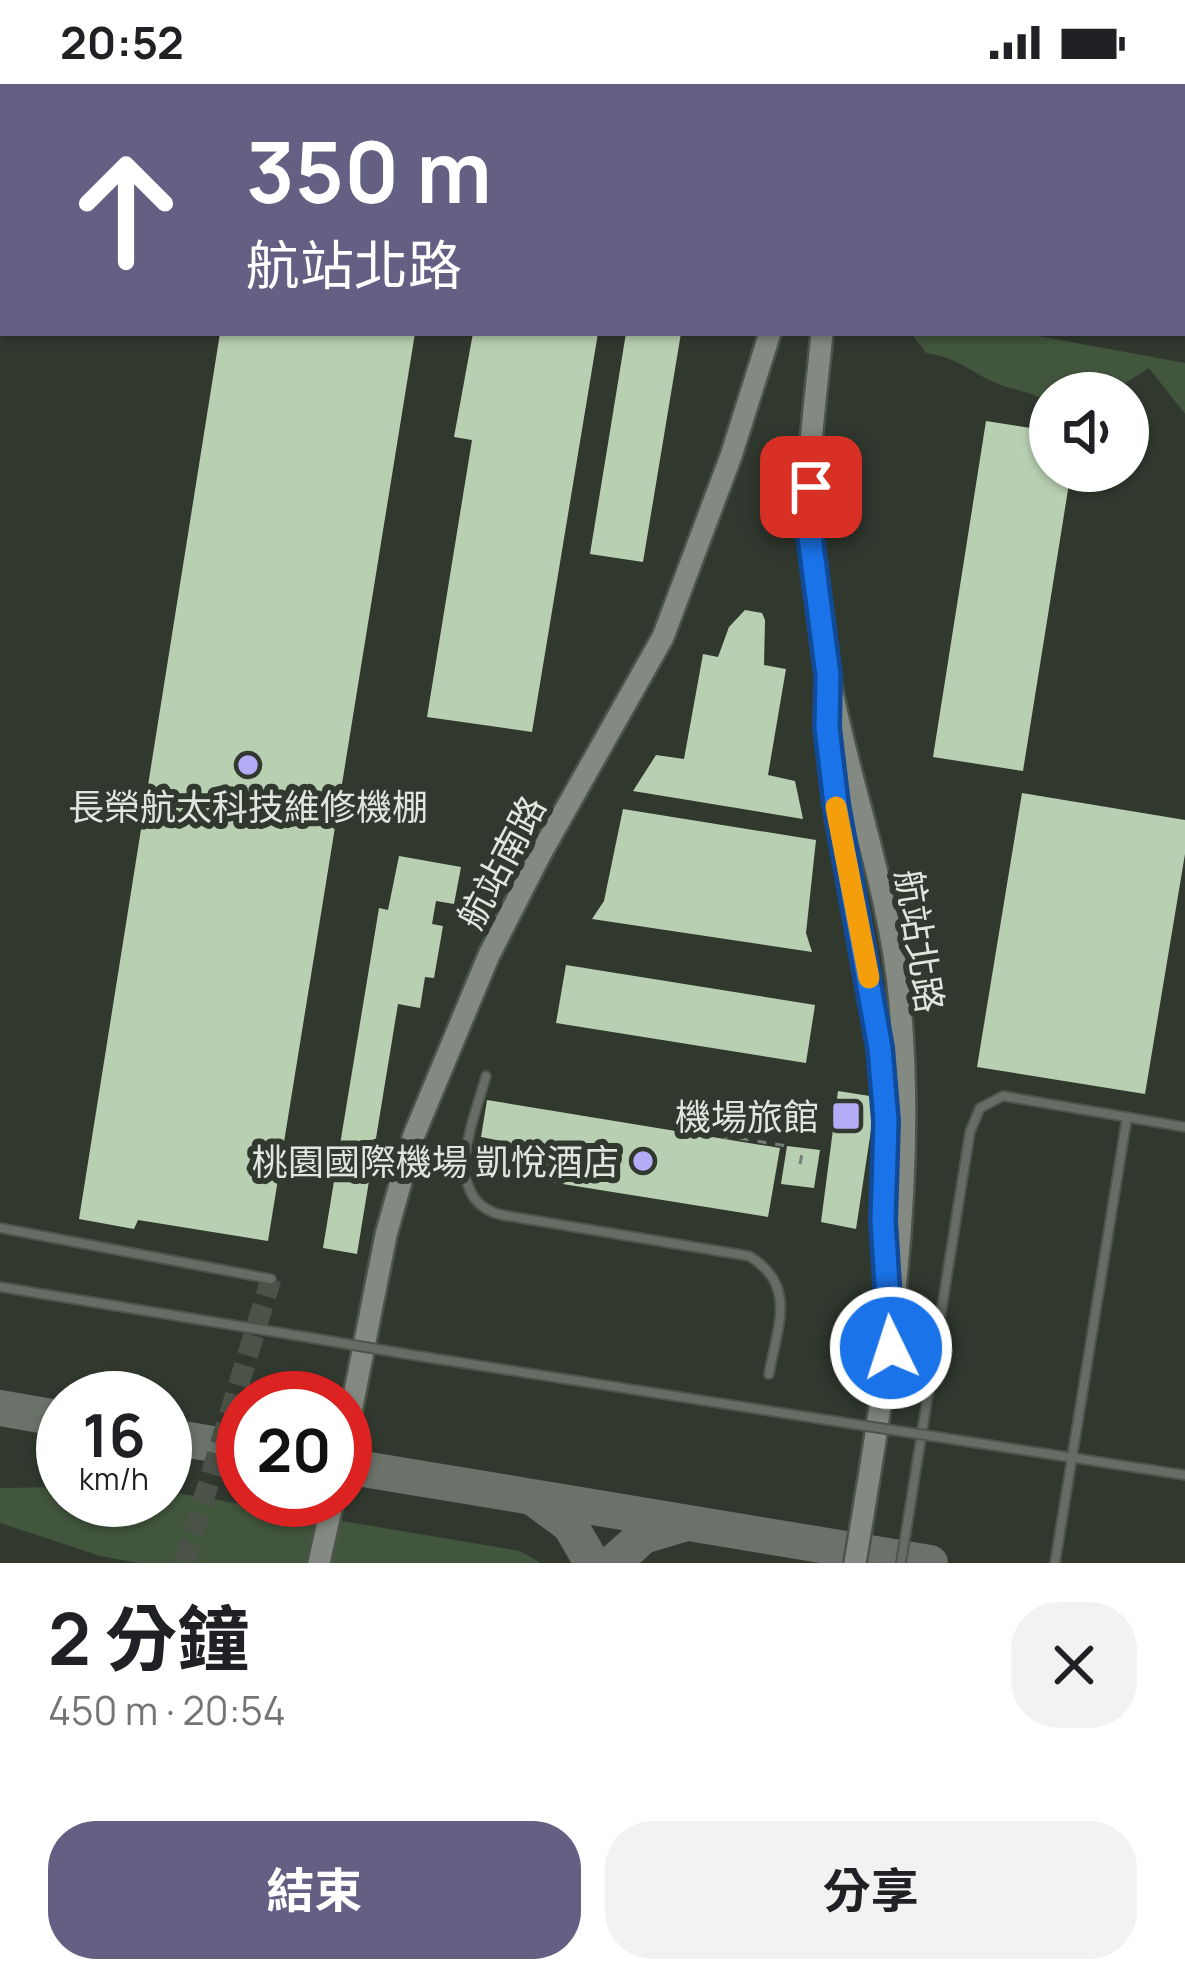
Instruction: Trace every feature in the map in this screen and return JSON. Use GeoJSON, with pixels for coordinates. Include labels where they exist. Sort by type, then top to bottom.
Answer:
{"type":"FeatureCollection","features":[{"type":"Feature","properties":{"kind":"street","name":"航站南路"},"geometry":{"type":"LineString","coordinates":[[359,1371],[386,1235],[414,1135],[489,955],[663,638],[769,336]]}},
{"type":"Feature","properties":{"kind":"street","name":"航站北路"},"geometry":{"type":"LineString","coordinates":[[822,336],[809,529],[828,675],[875,866],[900,1001],[904,1195],[891,1348],[855,1563]]}},
{"type":"Feature","properties":{"kind":"street"},"geometry":{"type":"LineString","coordinates":[[319,1563],[327,1527]]}},
{"type":"Feature","properties":{"kind":"lane"},"geometry":{"type":"LineString","coordinates":[[486,1076],[465,1163],[465,1180],[482,1207],[502,1215],[749,1256],[778,1280],[769,1374]]}},
{"type":"Feature","properties":{"kind":"lane"},"geometry":{"type":"LineString","coordinates":[[901,1563],[970,1132],[980,1108],[1003,1096],[1185,1127]]}},
{"type":"Feature","properties":{"kind":"lane"},"geometry":{"type":"LineString","coordinates":[[1055,1563],[1127,1117]]}},
{"type":"Feature","properties":{"kind":"lane"},"geometry":{"type":"LineString","coordinates":[[0,1228],[271,1279]]}},
{"type":"Feature","properties":{"kind":"lane"},"geometry":{"type":"LineString","coordinates":[[0,1287],[1185,1475]]}},
{"type":"Feature","properties":{"kind":"path"},"geometry":{"type":"LineString","coordinates":[[726,1139],[787,1146]]}},
{"type":"Feature","properties":{"kind":"path"},"geometry":{"type":"LineString","coordinates":[[800,1163],[803,1148]]}},
{"type":"Feature","properties":{"kind":"green space"},"geometry":{"type":"Polygon","coordinates":[[[913,336],[1038,336],[1185,363],[1185,414],[1149,368],[1143,372],[1029,372],[1029,394],[926,353],[913,336]]]}},
{"type":"Feature","properties":{"kind":"green space"},"geometry":{"type":"Polygon","coordinates":[[[36,1487],[36,1527],[192,1527],[192,1496],[216,1500],[216,1527],[372,1526],[520,1551],[541,1563],[138,1563],[100,1556],[0,1523],[0,1488],[36,1487]]]}},
{"type":"Feature","properties":{"kind":"building","name":"長榮航太科技維修機棚"},"geometry":{"type":"Polygon","coordinates":[[[220,336],[415,336],[268,1241],[138,1220],[134,1229],[79,1219],[220,336]]]}},
{"type":"Feature","properties":{"kind":"building"},"geometry":{"type":"Polygon","coordinates":[[[472,336],[598,336],[532,732],[427,717],[472,440],[454,437],[472,336]]]}},
{"type":"Feature","properties":{"kind":"building"},"geometry":{"type":"Polygon","coordinates":[[[626,336],[681,336],[643,562],[590,554],[626,336]]]}},
{"type":"Feature","properties":{"kind":"building"},"geometry":{"type":"Polygon","coordinates":[[[986,421],[1029,428],[1029,492],[1068,492],[1023,771],[933,757],[986,421]]]}},
{"type":"Feature","properties":{"kind":"building"},"geometry":{"type":"Polygon","coordinates":[[[745,610],[762,613],[765,620],[764,665],[786,669],[768,775],[795,781],[803,819],[633,791],[656,755],[684,759],[703,654],[718,657],[729,627],[745,610]]]}},
{"type":"Feature","properties":{"kind":"building"},"geometry":{"type":"Polygon","coordinates":[[[1022,793],[1185,820],[1185,854],[1145,1094],[977,1067],[1022,793]]]}},
{"type":"Feature","properties":{"kind":"building"},"geometry":{"type":"Polygon","coordinates":[[[623,809],[816,840],[806,933],[812,952],[592,919],[604,901],[623,809]]]}},
{"type":"Feature","properties":{"kind":"building"},"geometry":{"type":"Polygon","coordinates":[[[399,856],[461,867],[454,904],[436,901],[432,924],[443,926],[434,978],[425,977],[420,1008],[398,1004],[357,1254],[323,1248],[379,908],[388,910],[399,856]]]}},
{"type":"Feature","properties":{"kind":"building"},"geometry":{"type":"Polygon","coordinates":[[[566,965],[815,1005],[806,1063],[556,1023],[566,965]]]}},
{"type":"Feature","properties":{"kind":"building"},"geometry":{"type":"Polygon","coordinates":[[[838,1091],[876,1097],[856,1229],[821,1222],[838,1091]]]}},
{"type":"Feature","properties":{"kind":"building","name":"桃園國際機場 凱悅酒店"},"geometry":{"type":"Polygon","coordinates":[[[487,1100],[780,1148],[768,1217],[506,1175],[511,1143],[481,1137],[487,1100]]]}},
{"type":"Feature","properties":{"kind":"building"},"geometry":{"type":"Polygon","coordinates":[[[787,1146],[820,1150],[814,1188],[781,1184],[787,1146]]]}},
{"type":"Feature","properties":{"kind":"taxiway"},"geometry":{"type":"LineString","coordinates":[[0,1408],[36,1414]]}},
{"type":"Feature","properties":{"kind":"taxiway"},"geometry":{"type":"LineString","coordinates":[[192,1440],[216,1444]]}},
{"type":"Feature","properties":{"kind":"taxiway"},"geometry":{"type":"LineString","coordinates":[[372,1470],[930,1563]]}},
{"type":"Feature","properties":{"kind":"taxiway"},"geometry":{"type":"LineString","coordinates":[[536,1500],[570,1525],[592,1563]]}},
{"type":"Feature","properties":{"kind":"taxiway"},"geometry":{"type":"LineString","coordinates":[[613,1563],[643,1536],[683,1524]]}},
{"type":"Feature","properties":{"kind":"tunnel"},"geometry":{"type":"LineString","coordinates":[[184,1563],[271,1279]]}},
{"type":"Feature","properties":{"kind":"slow traffic"},"geometry":{"type":"LineString","coordinates":[[836,807],[869,978]]}},
{"type":"Feature","properties":{"kind":"place","name":"長榮航太科技維修機棚"},"geometry":{"type":"Point","coordinates":[248,765]}},
{"type":"Feature","properties":{"kind":"place","name":"機場旅館"},"geometry":{"type":"Point","coordinates":[846,1116]}},
{"type":"Feature","properties":{"kind":"place","name":"桃園國際機場 凱悅酒店"},"geometry":{"type":"Point","coordinates":[643,1161]}},
{"type":"Feature","properties":{"kind":"route"},"geometry":{"type":"LineString","coordinates":[[811,487],[809,529],[828,675],[827,728],[836,804],[880,1048],[891,1348]]}}]}
